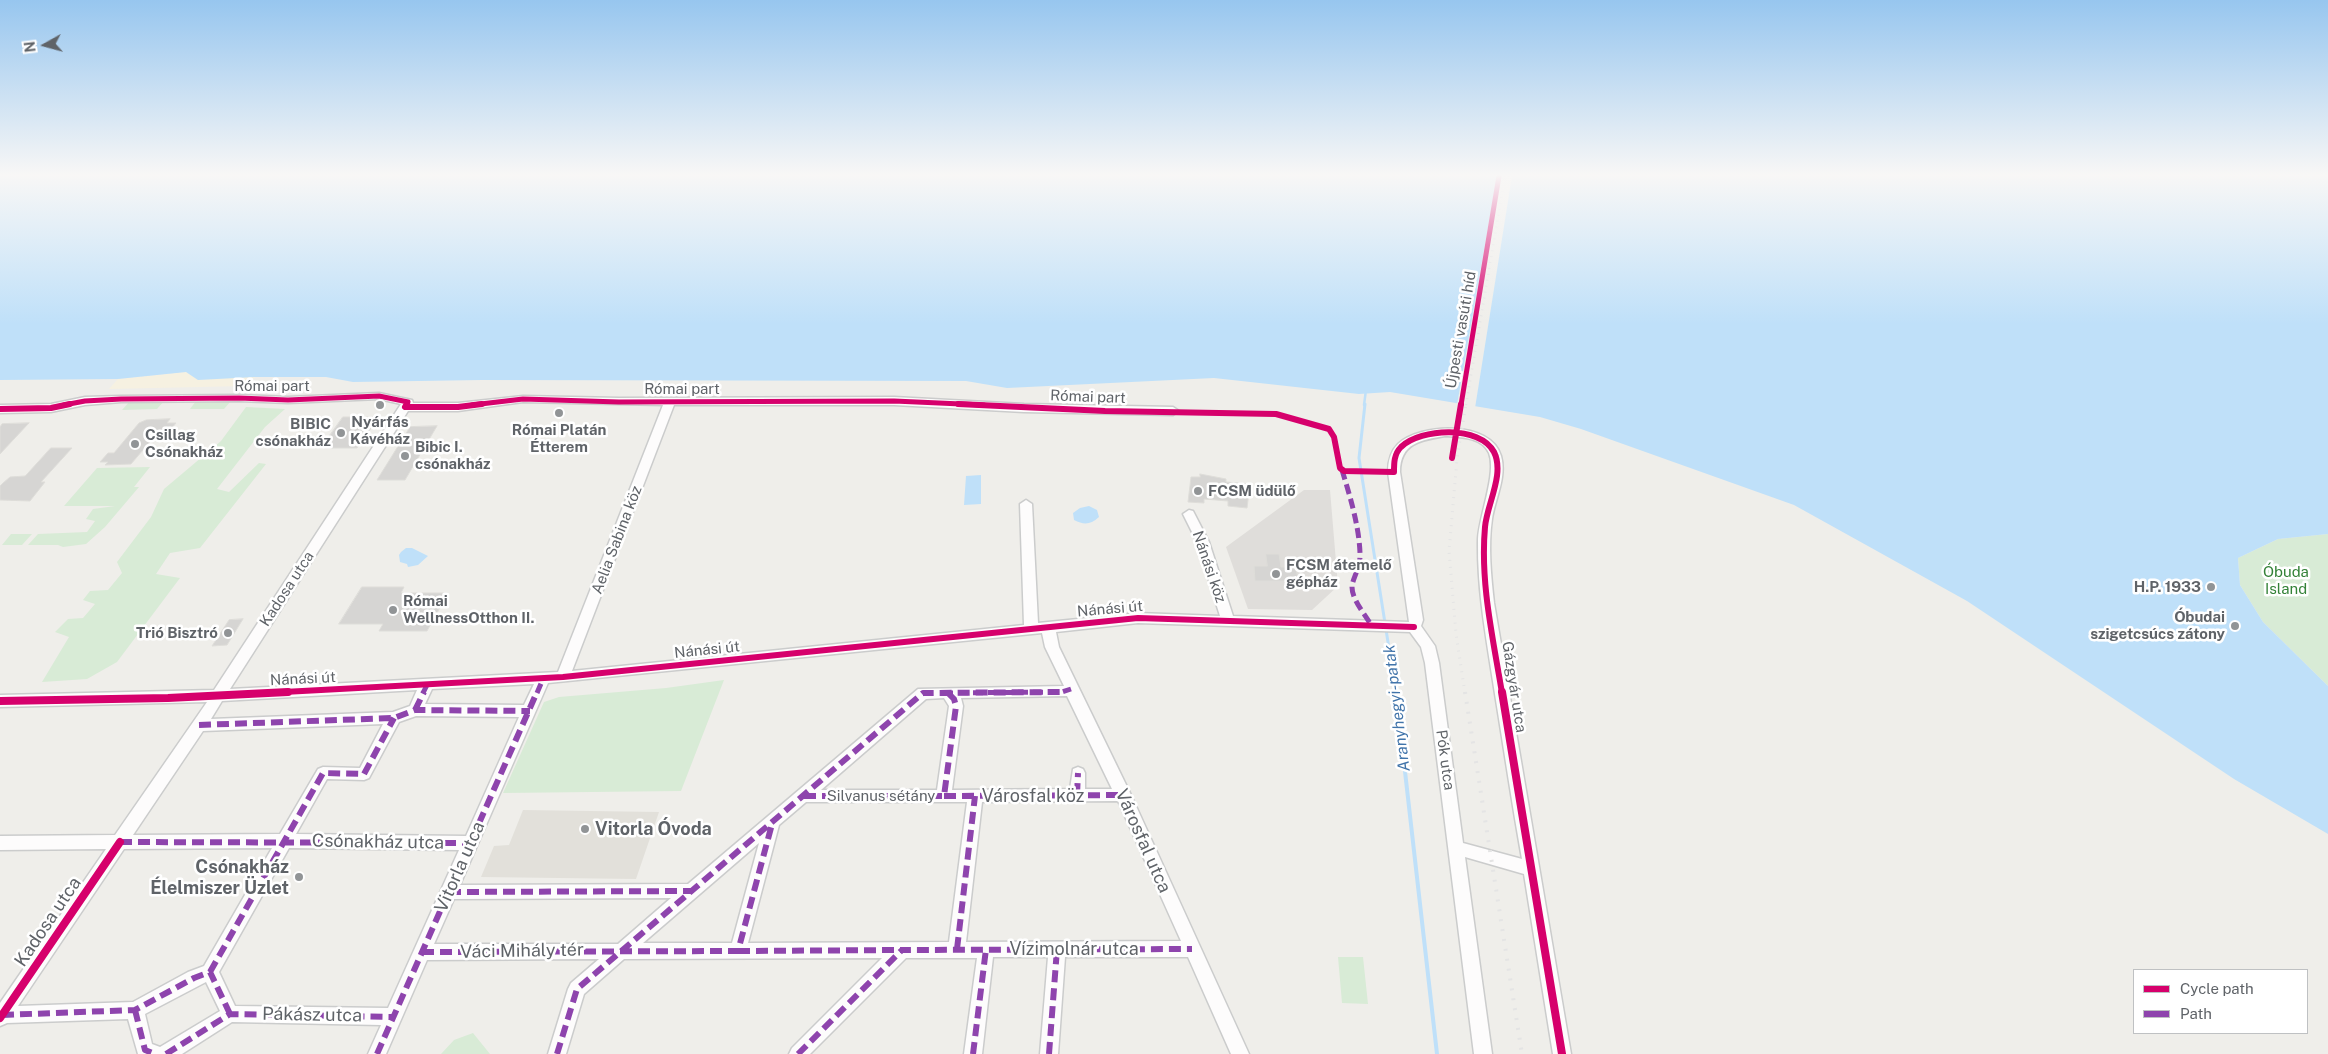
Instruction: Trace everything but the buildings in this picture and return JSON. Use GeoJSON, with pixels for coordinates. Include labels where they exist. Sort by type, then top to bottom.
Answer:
{"type":"FeatureCollection","features":[{"type":"Feature","properties":{"kind":"street","name":"Római part"},"geometry":{"type":"LineString","coordinates":[[0,409],[51,408],[85,401],[121,398],[288,400],[380,396],[408,402],[405,407],[458,407],[523,399],[670,402],[894,401],[1024,408],[1173,411]]}},
{"type":"Feature","properties":{"kind":"street","name":"Aelia Sabina köz"},"geometry":{"type":"LineString","coordinates":[[563,677],[670,402]]}},
{"type":"Feature","properties":{"kind":"street","name":"Kadosa utca"},"geometry":{"type":"LineString","coordinates":[[1,1016],[199,725],[405,407]]}},
{"type":"Feature","properties":{"kind":"street","name":"Gázgyár utca"},"geometry":{"type":"LineString","coordinates":[[1411,626],[1416,620],[1394,472],[1395,456],[1408,443],[1438,433],[1455,432],[1480,438],[1495,451],[1497,464],[1485,527],[1486,589],[1562,1054]]}},
{"type":"Feature","properties":{"kind":"street"},"geometry":{"type":"LineString","coordinates":[[1026,504],[1031,629]]}},
{"type":"Feature","properties":{"kind":"street","name":"Nánási köz"},"geometry":{"type":"LineString","coordinates":[[1190,514],[1203,542],[1228,620]]}},
{"type":"Feature","properties":{"kind":"street","name":"Nánási út"},"geometry":{"type":"LineString","coordinates":[[0,701],[218,695],[543,679],[1138,618],[1411,626]]}},
{"type":"Feature","properties":{"kind":"street","name":"Pók utca"},"geometry":{"type":"LineString","coordinates":[[1411,626],[1428,646],[1432,663],[1483,1054]]}},
{"type":"Feature","properties":{"kind":"street","name":"Városfal utca"},"geometry":{"type":"LineString","coordinates":[[1048,628],[1052,647],[1071,690],[1123,795],[1240,1054]]}},
{"type":"Feature","properties":{"kind":"street","name":"Vitorla utca"},"geometry":{"type":"LineString","coordinates":[[377,1054],[543,679]]}},
{"type":"Feature","properties":{"kind":"street"},"geometry":{"type":"LineString","coordinates":[[415,710],[427,685]]}},
{"type":"Feature","properties":{"kind":"street","name":"Silvanus sétány"},"geometry":{"type":"LineString","coordinates":[[557,1054],[577,989],[923,693],[1062,692],[1071,690]]}},
{"type":"Feature","properties":{"kind":"street","name":"Silvanus sétány"},"geometry":{"type":"LineString","coordinates":[[804,796],[944,796],[956,706],[954,699],[949,694]]}},
{"type":"Feature","properties":{"kind":"street"},"geometry":{"type":"LineString","coordinates":[[199,725],[394,718],[415,710],[530,711]]}},
{"type":"Feature","properties":{"kind":"street","name":"Csónakház utca"},"geometry":{"type":"LineString","coordinates":[[210,972],[323,773],[364,774],[394,718]]}},
{"type":"Feature","properties":{"kind":"street"},"geometry":{"type":"LineString","coordinates":[[1077,795],[1078,773]]}},
{"type":"Feature","properties":{"kind":"street","name":"Városfal köz"},"geometry":{"type":"LineString","coordinates":[[944,796],[1123,795]]}},
{"type":"Feature","properties":{"kind":"street"},"geometry":{"type":"LineString","coordinates":[[957,949],[976,796]]}},
{"type":"Feature","properties":{"kind":"street"},"geometry":{"type":"LineString","coordinates":[[622,950],[738,951],[772,824]]}},
{"type":"Feature","properties":{"kind":"street","name":"Csónakház utca"},"geometry":{"type":"LineString","coordinates":[[0,843],[285,841],[471,843]]}},
{"type":"Feature","properties":{"kind":"street"},"geometry":{"type":"LineString","coordinates":[[1457,848],[1532,869]]}},
{"type":"Feature","properties":{"kind":"street"},"geometry":{"type":"LineString","coordinates":[[449,892],[691,890]]}},
{"type":"Feature","properties":{"kind":"street"},"geometry":{"type":"LineString","coordinates":[[973,1054],[986,949]]}},
{"type":"Feature","properties":{"kind":"street"},"geometry":{"type":"LineString","coordinates":[[1048,1054],[1057,949]]}},
{"type":"Feature","properties":{"kind":"street","name":"Vízimolnár utca"},"geometry":{"type":"LineString","coordinates":[[738,951],[1192,949]]}},
{"type":"Feature","properties":{"kind":"street","name":"Váci Mihály tér"},"geometry":{"type":"LineString","coordinates":[[422,952],[622,950]]}},
{"type":"Feature","properties":{"kind":"street"},"geometry":{"type":"LineString","coordinates":[[798,1054],[902,950]]}},
{"type":"Feature","properties":{"kind":"street"},"geometry":{"type":"LineString","coordinates":[[1,1016],[135,1010],[194,978],[210,972],[230,1014],[166,1054]]}},
{"type":"Feature","properties":{"kind":"street"},"geometry":{"type":"LineString","coordinates":[[135,1010],[145,1050],[155,1054]]}},
{"type":"Feature","properties":{"kind":"street","name":"Pákász utca"},"geometry":{"type":"LineString","coordinates":[[230,1014],[393,1016]]}},
{"type":"Feature","properties":{"kind":"shaded area"},"geometry":{"type":"Polygon","coordinates":[[[1304,490],[1330,490],[1338,586],[1312,610],[1248,609],[1226,547],[1304,490]]]}},
{"type":"Feature","properties":{"kind":"shaded area","name":"Vitorla Óvoda"},"geometry":{"type":"Polygon","coordinates":[[[523,810],[659,812],[636,879],[481,877],[494,846],[509,845],[523,810]]]}},
{"type":"Feature","properties":{"kind":"green space"},"geometry":{"type":"Polygon","coordinates":[[[130,401],[164,401],[157,409],[122,410],[130,401]]]}},
{"type":"Feature","properties":{"kind":"green space"},"geometry":{"type":"Polygon","coordinates":[[[196,401],[231,401],[224,409],[190,409],[196,401]]]}},
{"type":"Feature","properties":{"kind":"green space"},"geometry":{"type":"Polygon","coordinates":[[[246,407],[285,409],[265,427],[217,489],[229,492],[259,463],[266,464],[200,548],[170,553],[156,574],[180,578],[117,662],[87,679],[42,682],[69,637],[55,632],[68,619],[83,618],[95,604],[83,600],[90,591],[108,590],[122,573],[117,562],[151,517],[164,489],[221,441],[246,407]]]}},
{"type":"Feature","properties":{"kind":"green space"},"geometry":{"type":"Polygon","coordinates":[[[150,467],[134,487],[139,487],[105,527],[86,544],[63,547],[58,545],[28,545],[38,534],[87,532],[95,521],[86,519],[93,509],[115,506],[64,506],[97,468],[150,467]]]}},
{"type":"Feature","properties":{"kind":"green space"},"geometry":{"type":"Polygon","coordinates":[[[11,534],[32,534],[22,545],[2,545],[11,534]]]}},
{"type":"Feature","properties":{"kind":"green space","name":"Óbuda Island"},"geometry":{"type":"Polygon","coordinates":[[[2328,534],[2328,686],[2263,622],[2240,585],[2238,558],[2278,539],[2328,534]]]}},
{"type":"Feature","properties":{"kind":"green space"},"geometry":{"type":"Polygon","coordinates":[[[724,680],[681,791],[503,793],[544,702],[559,697],[666,688],[724,680]]]}},
{"type":"Feature","properties":{"kind":"green space"},"geometry":{"type":"Polygon","coordinates":[[[1338,957],[1363,957],[1368,1004],[1342,1003],[1338,957]]]}},
{"type":"Feature","properties":{"kind":"green space"},"geometry":{"type":"Polygon","coordinates":[[[473,1033],[490,1054],[441,1054],[454,1040],[473,1033]]]}},
{"type":"Feature","properties":{"kind":"sand"},"geometry":{"type":"Polygon","coordinates":[[[186,372],[255,377],[246,386],[109,389],[118,379],[186,372]]]}},
{"type":"Feature","properties":{"kind":"water"},"geometry":{"type":"Polygon","coordinates":[[[0,225],[2328,225],[2328,534],[2278,539],[2238,558],[2240,585],[2263,622],[2328,686],[2328,834],[2234,779],[1967,601],[1794,505],[1581,429],[1540,417],[1390,392],[1359,394],[1214,378],[1007,388],[966,381],[482,380],[353,382],[326,377],[255,377],[198,380],[186,372],[118,379],[0,380],[0,225]]]}},
{"type":"Feature","properties":{"kind":"water"},"geometry":{"type":"Polygon","coordinates":[[[981,475],[981,504],[964,505],[966,476],[981,475]]]}},
{"type":"Feature","properties":{"kind":"water"},"geometry":{"type":"Polygon","coordinates":[[[1089,506],[1097,510],[1099,517],[1093,522],[1087,523],[1074,520],[1073,513],[1080,508],[1089,506]]]}},
{"type":"Feature","properties":{"kind":"water"},"geometry":{"type":"Polygon","coordinates":[[[406,548],[412,548],[428,556],[418,565],[408,567],[407,564],[400,562],[399,555],[406,548]]]}},
{"type":"Feature","properties":{"kind":"pier"},"geometry":{"type":"Polygon","coordinates":[[[1488,225],[1504,225],[1475,408],[1457,405],[1488,225]]]}},
{"type":"Feature","properties":{"kind":"waterway","name":"Aranyhegyi-patak"},"geometry":{"type":"LineString","coordinates":[[1364,405],[1366,390]]}},
{"type":"Feature","properties":{"kind":"waterway","name":"Aranyhegyi-patak"},"geometry":{"type":"LineString","coordinates":[[1365,404],[1359,458],[1396,693]]}},
{"type":"Feature","properties":{"kind":"waterway","name":"Aranyhegyi-patak"},"geometry":{"type":"LineString","coordinates":[[1396,692],[1437,1054]]}},
{"type":"Feature","properties":{"kind":"railway"},"geometry":{"type":"LineString","coordinates":[[1466,405],[1497,225]]}},
{"type":"Feature","properties":{"kind":"railway"},"geometry":{"type":"LineString","coordinates":[[1465,693],[1456,634],[1449,551],[1457,459],[1466,404]]}},
{"type":"Feature","properties":{"kind":"railway"},"geometry":{"type":"LineString","coordinates":[[1465,692],[1522,1054]]}},
{"type":"Feature","properties":{"kind":"marked path"},"geometry":{"type":"LineString","coordinates":[[1342,470],[1349,493],[1360,553],[1359,569],[1352,586],[1355,597],[1371,625]]}},
{"type":"Feature","properties":{"kind":"marked path"},"geometry":{"type":"LineString","coordinates":[[377,1054],[543,679]]}},
{"type":"Feature","properties":{"kind":"marked path"},"geometry":{"type":"LineString","coordinates":[[415,710],[427,685]]}},
{"type":"Feature","properties":{"kind":"marked path"},"geometry":{"type":"LineString","coordinates":[[557,1054],[577,989],[923,693],[1062,692],[1071,689]]}},
{"type":"Feature","properties":{"kind":"marked path"},"geometry":{"type":"LineString","coordinates":[[804,796],[944,796],[956,706],[954,699],[949,694]]}},
{"type":"Feature","properties":{"kind":"marked path"},"geometry":{"type":"LineString","coordinates":[[199,725],[394,718],[415,710],[530,711]]}},
{"type":"Feature","properties":{"kind":"marked path"},"geometry":{"type":"LineString","coordinates":[[210,972],[323,773],[364,774],[394,718]]}},
{"type":"Feature","properties":{"kind":"marked path"},"geometry":{"type":"LineString","coordinates":[[1077,795],[1078,773]]}},
{"type":"Feature","properties":{"kind":"marked path"},"geometry":{"type":"LineString","coordinates":[[944,796],[1123,795]]}},
{"type":"Feature","properties":{"kind":"marked path"},"geometry":{"type":"LineString","coordinates":[[957,949],[975,796]]}},
{"type":"Feature","properties":{"kind":"marked path"},"geometry":{"type":"LineString","coordinates":[[422,952],[738,951],[772,824]]}},
{"type":"Feature","properties":{"kind":"marked path"},"geometry":{"type":"LineString","coordinates":[[120,842],[471,843]]}},
{"type":"Feature","properties":{"kind":"marked path"},"geometry":{"type":"LineString","coordinates":[[449,892],[691,891]]}},
{"type":"Feature","properties":{"kind":"marked path"},"geometry":{"type":"LineString","coordinates":[[973,1054],[986,949]]}},
{"type":"Feature","properties":{"kind":"marked path"},"geometry":{"type":"LineString","coordinates":[[1049,1054],[1057,949]]}},
{"type":"Feature","properties":{"kind":"marked path"},"geometry":{"type":"LineString","coordinates":[[798,1054],[902,950],[1192,949]]}},
{"type":"Feature","properties":{"kind":"marked path"},"geometry":{"type":"LineString","coordinates":[[738,951],[902,950]]}},
{"type":"Feature","properties":{"kind":"marked path"},"geometry":{"type":"LineString","coordinates":[[2,1015],[135,1010],[194,978],[210,972],[230,1014]]}},
{"type":"Feature","properties":{"kind":"marked path"},"geometry":{"type":"LineString","coordinates":[[135,1010],[145,1050],[155,1054]]}},
{"type":"Feature","properties":{"kind":"marked path"},"geometry":{"type":"LineString","coordinates":[[166,1054],[230,1014],[393,1017]]}},
{"type":"Feature","properties":{"kind":"cycle path","name":"Újpesti vasúti híd"},"geometry":{"type":"LineString","coordinates":[[1452,458],[1491,225]]}},
{"type":"Feature","properties":{"kind":"cycle path"},"geometry":{"type":"LineString","coordinates":[[0,409],[51,408],[85,401],[121,399],[239,398],[288,400],[379,396],[408,402],[405,407],[458,407],[523,399],[619,402],[894,401],[1105,411],[1276,414],[1329,429],[1334,437],[1340,468],[1344,471],[1394,472],[1395,457],[1402,447],[1413,440],[1428,435],[1445,433],[1462,433],[1477,437],[1489,444],[1495,454],[1497,463],[1497,472],[1485,528],[1487,603],[1562,1054]]}},
{"type":"Feature","properties":{"kind":"cycle path"},"geometry":{"type":"LineString","coordinates":[[0,701],[168,698],[563,677],[1138,618],[1414,627]]}},
{"type":"Feature","properties":{"kind":"cycle path"},"geometry":{"type":"LineString","coordinates":[[0,1018],[120,842]]}},
{"type":"Feature","properties":{"kind":"place","name":"Nyárfás Kávéház"},"geometry":{"type":"Point","coordinates":[380,405]}},
{"type":"Feature","properties":{"kind":"place","name":"Római Platán Étterem"},"geometry":{"type":"Point","coordinates":[559,413]}},
{"type":"Feature","properties":{"kind":"place","name":"BIBIC csónakház"},"geometry":{"type":"Point","coordinates":[341,433]}},
{"type":"Feature","properties":{"kind":"place","name":"Csillag Csónakház"},"geometry":{"type":"Point","coordinates":[135,444]}},
{"type":"Feature","properties":{"kind":"place","name":"Bibic I. csónakház"},"geometry":{"type":"Point","coordinates":[405,456]}},
{"type":"Feature","properties":{"kind":"place","name":"FCSM üdülő"},"geometry":{"type":"Point","coordinates":[1198,491]}},
{"type":"Feature","properties":{"kind":"place","name":"FCSM átemelő gépház"},"geometry":{"type":"Point","coordinates":[1276,574]}},
{"type":"Feature","properties":{"kind":"place","name":"H.P. 1933"},"geometry":{"type":"Point","coordinates":[2211,587]}},
{"type":"Feature","properties":{"kind":"place","name":"Római WellnessOtthon II."},"geometry":{"type":"Point","coordinates":[393,610]}},
{"type":"Feature","properties":{"kind":"place","name":"Óbudai szigetcsúcs zátony"},"geometry":{"type":"Point","coordinates":[2235,626]}},
{"type":"Feature","properties":{"kind":"place","name":"Trió Bisztró"},"geometry":{"type":"Point","coordinates":[228,633]}},
{"type":"Feature","properties":{"kind":"place","name":"Vitorla Óvoda"},"geometry":{"type":"Point","coordinates":[585,829]}},
{"type":"Feature","properties":{"kind":"place","name":"Csónakház Élelmiszer Üzlet"},"geometry":{"type":"Point","coordinates":[299,877]}}]}
